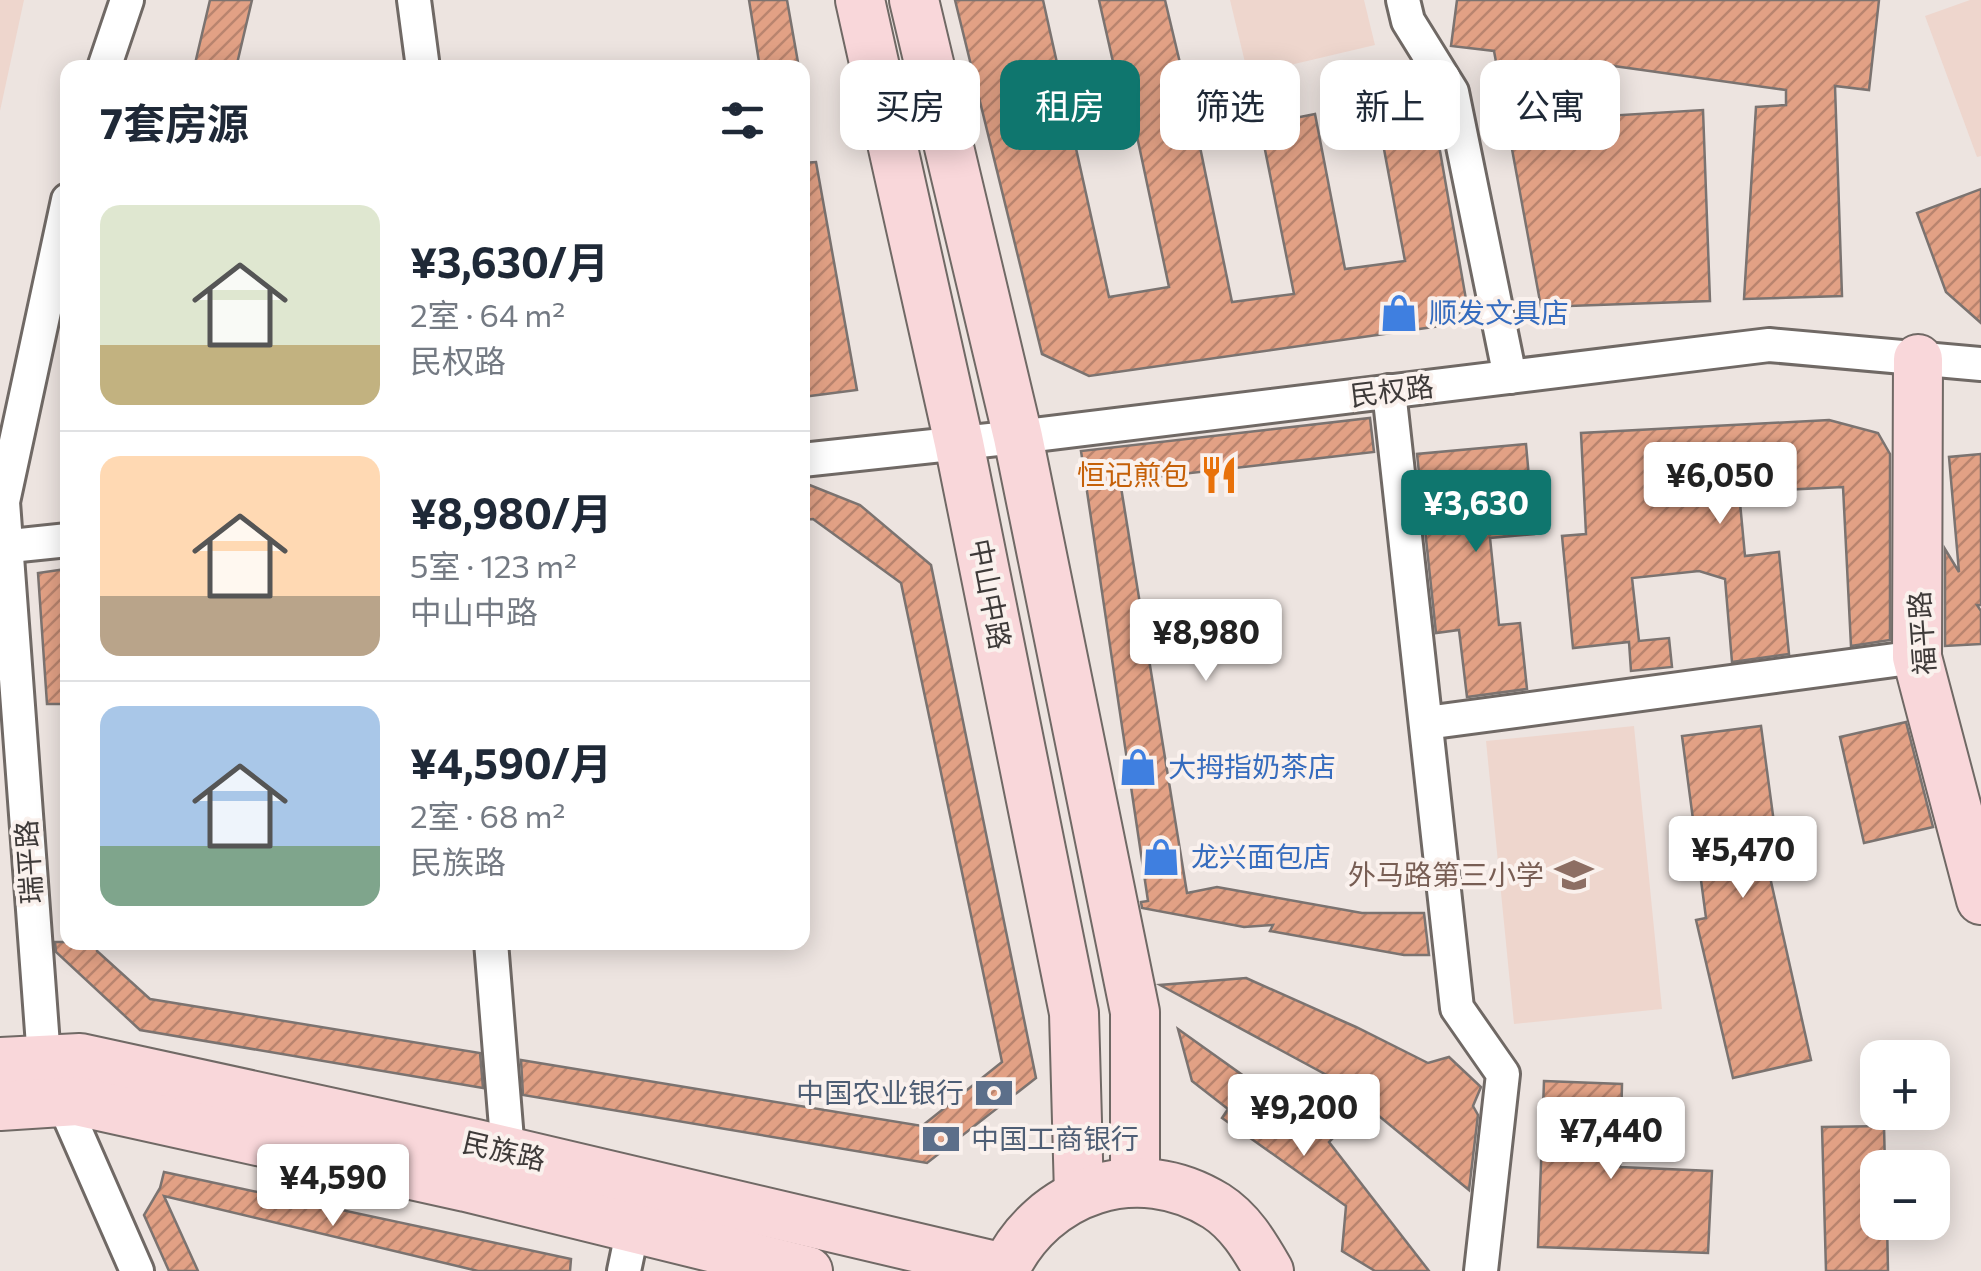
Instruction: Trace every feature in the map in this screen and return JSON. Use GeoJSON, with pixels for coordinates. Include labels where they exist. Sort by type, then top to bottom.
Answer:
{"type":"FeatureCollection","features":[{"type":"Feature","properties":{"kind":"main road","name":"中山中路"},"geometry":{"type":"LineString","coordinates":[[860,0],[960,443],[1074,1012],[1079,1194]]}},
{"type":"Feature","properties":{"kind":"main road"},"geometry":{"type":"LineString","coordinates":[[914,0],[1018,437],[1136,1012],[1135,1182]]}},
{"type":"Feature","properties":{"kind":"main road","name":"福平路"},"geometry":{"type":"LineString","coordinates":[[1918,358],[1918,657],[1981,900]]}},
{"type":"Feature","properties":{"kind":"main road","name":"民族路"},"geometry":{"type":"LineString","coordinates":[[22,1061],[80,1058],[508,1152],[1004,1270]]}},
{"type":"Feature","properties":{"kind":"main road","name":"民族路"},"geometry":{"type":"LineString","coordinates":[[0,1106],[77,1101],[466,1187],[628,1250],[808,1271]]}},
{"type":"Feature","properties":{"kind":"main road"},"geometry":{"type":"LineString","coordinates":[[1004,1270],[1023,1238],[1048,1212],[1079,1194],[1135,1182],[1178,1188],[1218,1207],[1250,1237],[1269,1271]]}},
{"type":"Feature","properties":{"kind":"street"},"geometry":{"type":"LineString","coordinates":[[107,60],[127,0]]}},
{"type":"Feature","properties":{"kind":"street"},"geometry":{"type":"LineString","coordinates":[[414,0],[422,60]]}},
{"type":"Feature","properties":{"kind":"street"},"geometry":{"type":"LineString","coordinates":[[1403,0],[1408,20],[1452,92],[1510,377]]}},
{"type":"Feature","properties":{"kind":"street","name":"瑞平路"},"geometry":{"type":"LineString","coordinates":[[60,237],[2,502],[22,1061],[64,1102],[137,1271]]}},
{"type":"Feature","properties":{"kind":"street","name":"民权路"},"geometry":{"type":"LineString","coordinates":[[810,459],[1768,346],[1981,364]]}},
{"type":"Feature","properties":{"kind":"street"},"geometry":{"type":"LineString","coordinates":[[1389,392],[1457,1008],[1503,1074],[1480,1271]]}},
{"type":"Feature","properties":{"kind":"street"},"geometry":{"type":"LineString","coordinates":[[3,547],[60,541]]}},
{"type":"Feature","properties":{"kind":"street"},"geometry":{"type":"LineString","coordinates":[[1426,722],[1918,657]]}},
{"type":"Feature","properties":{"kind":"street"},"geometry":{"type":"LineString","coordinates":[[492,950],[508,1152]]}},
{"type":"Feature","properties":{"kind":"shaded area"},"geometry":{"type":"Polygon","coordinates":[[[0,0],[24,0],[0,111],[0,0]]]}},
{"type":"Feature","properties":{"kind":"shaded area"},"geometry":{"type":"Polygon","coordinates":[[[1230,0],[1364,0],[1375,45],[1300,63],[1244,60],[1230,0]]]}},
{"type":"Feature","properties":{"kind":"shaded area"},"geometry":{"type":"Polygon","coordinates":[[[1970,0],[1981,0],[1981,156],[1977,157],[1925,16],[1970,0]]]}},
{"type":"Feature","properties":{"kind":"shaded area","name":"外马路第三小学"},"geometry":{"type":"Polygon","coordinates":[[[1634,726],[1662,1009],[1514,1024],[1486,741],[1634,726]]]}},
{"type":"Feature","properties":{"kind":"building"},"geometry":{"type":"Polygon","coordinates":[[[210,0],[252,0],[238,60],[196,60],[210,0]]]}},
{"type":"Feature","properties":{"kind":"building"},"geometry":{"type":"Polygon","coordinates":[[[749,0],[787,0],[798,60],[759,60],[749,0]]]}},
{"type":"Feature","properties":{"kind":"building"},"geometry":{"type":"Polygon","coordinates":[[[955,0],[1043,0],[1056,60],[1000,60],[1000,150],[1076,150],[1109,297],[1169,287],[1140,150],[1140,60],[1113,60],[1099,0],[1165,0],[1179,60],[1160,60],[1160,150],[1201,150],[1232,302],[1294,294],[1265,150],[1300,150],[1300,117],[1315,114],[1345,269],[1405,261],[1384,150],[1440,150],[1467,305],[1447,325],[1089,376],[1042,354],[980,102],[980,60],[970,60],[955,0]]]}},
{"type":"Feature","properties":{"kind":"building"},"geometry":{"type":"Polygon","coordinates":[[[1457,0],[1879,0],[1869,90],[1835,86],[1842,296],[1744,299],[1756,107],[1786,105],[1786,90],[1620,67],[1620,60],[1496,60],[1494,51],[1451,46],[1457,0]]]}},
{"type":"Feature","properties":{"kind":"building"},"geometry":{"type":"Polygon","coordinates":[[[1703,110],[1710,301],[1541,307],[1512,150],[1620,150],[1620,115],[1703,110]]]}},
{"type":"Feature","properties":{"kind":"building"},"geometry":{"type":"Polygon","coordinates":[[[810,162],[816,162],[857,390],[810,396],[810,162]]]}},
{"type":"Feature","properties":{"kind":"building"},"geometry":{"type":"Polygon","coordinates":[[[1981,189],[1981,323],[1946,292],[1917,213],[1981,189]]]}},
{"type":"Feature","properties":{"kind":"building"},"geometry":{"type":"Polygon","coordinates":[[[1370,418],[1374,452],[1120,481],[1187,893],[1217,887],[1362,913],[1424,913],[1429,955],[1404,955],[1270,931],[1273,925],[1244,927],[1142,908],[1141,902],[1148,901],[1081,451],[1370,418]]]}},
{"type":"Feature","properties":{"kind":"building"},"geometry":{"type":"Polygon","coordinates":[[[1829,420],[1878,433],[1890,454],[1890,640],[1851,646],[1843,487],[1739,492],[1745,556],[1779,552],[1789,654],[1732,662],[1725,579],[1699,571],[1632,578],[1639,641],[1669,638],[1672,667],[1631,671],[1629,642],[1573,648],[1562,536],[1586,534],[1581,433],[1829,420]]]}},
{"type":"Feature","properties":{"kind":"building"},"geometry":{"type":"Polygon","coordinates":[[[1526,444],[1534,534],[1490,538],[1499,625],[1520,623],[1527,689],[1467,697],[1459,630],[1436,633],[1417,454],[1526,444]]]}},
{"type":"Feature","properties":{"kind":"building"},"geometry":{"type":"Polygon","coordinates":[[[1981,454],[1981,605],[1977,605],[1981,611],[1981,644],[1945,646],[1945,549],[1959,572],[1949,457],[1981,454]]]}},
{"type":"Feature","properties":{"kind":"building"},"geometry":{"type":"Polygon","coordinates":[[[810,485],[860,505],[931,565],[1036,1078],[927,1163],[523,1095],[521,1060],[922,1126],[1002,1062],[901,583],[810,519],[810,485]]]}},
{"type":"Feature","properties":{"kind":"building"},"geometry":{"type":"Polygon","coordinates":[[[60,570],[60,704],[47,704],[38,573],[60,570]]]}},
{"type":"Feature","properties":{"kind":"building"},"geometry":{"type":"Polygon","coordinates":[[[1906,722],[1933,827],[1864,843],[1840,737],[1906,722]]]}},
{"type":"Feature","properties":{"kind":"building"},"geometry":{"type":"Polygon","coordinates":[[[1761,726],[1781,875],[1770,877],[1811,1060],[1733,1078],[1696,920],[1706,918],[1682,736],[1761,726]]]}},
{"type":"Feature","properties":{"kind":"building"},"geometry":{"type":"Polygon","coordinates":[[[55,942],[60,942],[60,950],[97,950],[150,999],[480,1053],[483,1088],[140,1030],[56,952],[55,942]]]}},
{"type":"Feature","properties":{"kind":"building"},"geometry":{"type":"Polygon","coordinates":[[[1246,978],[1428,1063],[1449,1057],[1481,1087],[1473,1106],[1478,1115],[1469,1190],[1334,1079],[1160,985],[1246,978]]]}},
{"type":"Feature","properties":{"kind":"building"},"geometry":{"type":"Polygon","coordinates":[[[1178,1029],[1332,1139],[1329,1142],[1429,1271],[1375,1271],[1342,1251],[1346,1206],[1222,1118],[1228,1109],[1192,1081],[1178,1029]]]}},
{"type":"Feature","properties":{"kind":"building"},"geometry":{"type":"Polygon","coordinates":[[[1544,1081],[1622,1084],[1620,1167],[1712,1171],[1708,1253],[1538,1247],[1544,1081]]]}},
{"type":"Feature","properties":{"kind":"building"},"geometry":{"type":"Polygon","coordinates":[[[1822,1127],[1884,1130],[1885,1150],[1860,1150],[1860,1240],[1887,1240],[1888,1271],[1826,1271],[1822,1127]]]}},
{"type":"Feature","properties":{"kind":"building"},"geometry":{"type":"Polygon","coordinates":[[[164,1172],[571,1259],[570,1271],[478,1271],[164,1196],[198,1271],[169,1271],[144,1215],[160,1188],[164,1172]]]}},
{"type":"Feature","properties":{"kind":"place","name":"顺发文具店"},"geometry":{"type":"Point","coordinates":[1399,313]}},
{"type":"Feature","properties":{"kind":"place","name":"恒记煎包"},"geometry":{"type":"Point","coordinates":[1219,475]}},
{"type":"Feature","properties":{"kind":"place","name":"大拇指奶茶店"},"geometry":{"type":"Point","coordinates":[1138,767]}},
{"type":"Feature","properties":{"kind":"place","name":"龙兴面包店"},"geometry":{"type":"Point","coordinates":[1161,857]}},
{"type":"Feature","properties":{"kind":"place","name":"外马路第三小学"},"geometry":{"type":"Point","coordinates":[1574,875]}},
{"type":"Feature","properties":{"kind":"place","name":"中国农业银行"},"geometry":{"type":"Point","coordinates":[994,1093]}},
{"type":"Feature","properties":{"kind":"place","name":"中国工商银行"},"geometry":{"type":"Point","coordinates":[941,1139]}}]}
